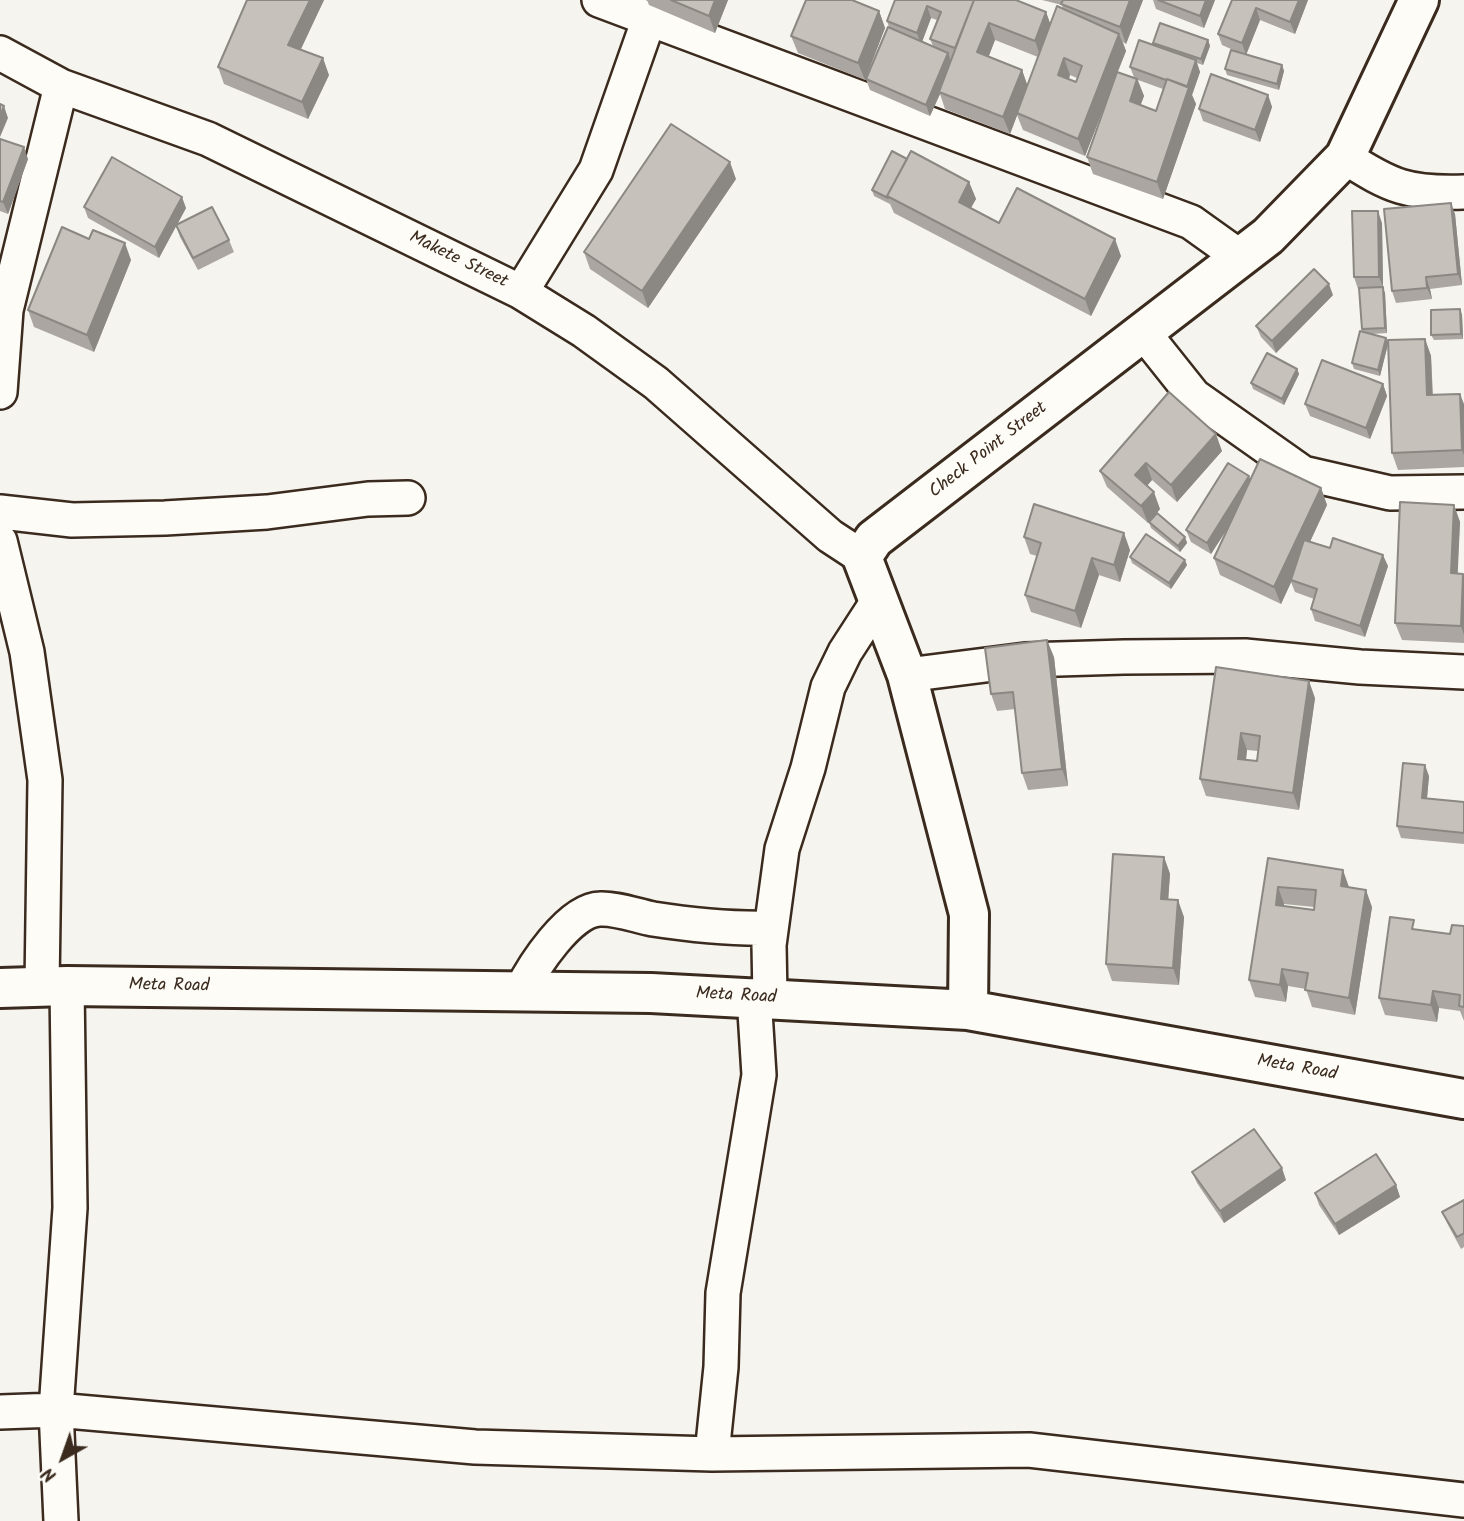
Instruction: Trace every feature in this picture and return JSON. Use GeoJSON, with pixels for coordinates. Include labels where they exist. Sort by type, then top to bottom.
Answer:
{"type":"FeatureCollection","features":[{"type":"Feature","properties":{"kind":"street"},"geometry":{"type":"LineString","coordinates":[[599,0],[1191,222],[1240,257]]}},
{"type":"Feature","properties":{"kind":"street","name":"Check Point Street"},"geometry":{"type":"LineString","coordinates":[[862,557],[874,539],[1268,236],[1345,158],[1419,0]]}},
{"type":"Feature","properties":{"kind":"street"},"geometry":{"type":"LineString","coordinates":[[521,292],[596,170],[649,19]]}},
{"type":"Feature","properties":{"kind":"street","name":"Makete Street"},"geometry":{"type":"LineString","coordinates":[[0,53],[61,86],[208,139],[521,292],[584,331],[656,383],[831,536],[862,557]]}},
{"type":"Feature","properties":{"kind":"street"},"geometry":{"type":"LineString","coordinates":[[0,392],[6,310],[61,86]]}},
{"type":"Feature","properties":{"kind":"street"},"geometry":{"type":"LineString","coordinates":[[1345,158],[1385,183],[1426,193],[1464,192]]}},
{"type":"Feature","properties":{"kind":"street"},"geometry":{"type":"LineString","coordinates":[[1143,331],[1194,396],[1303,473],[1390,493],[1464,492]]}},
{"type":"Feature","properties":{"kind":"street"},"geometry":{"type":"LineString","coordinates":[[0,512],[72,520],[165,518],[267,512],[368,499],[408,498]]}},
{"type":"Feature","properties":{"kind":"street"},"geometry":{"type":"LineString","coordinates":[[0,541],[27,652],[46,780],[55,986],[70,1208],[56,1410],[61,1521]]}},
{"type":"Feature","properties":{"kind":"street"},"geometry":{"type":"LineString","coordinates":[[862,557],[907,676],[970,914],[968,1010]]}},
{"type":"Feature","properties":{"kind":"street"},"geometry":{"type":"LineString","coordinates":[[712,1454],[721,1367],[723,1293],[760,1075],[762,997],[782,849],[808,768],[828,687],[845,652],[878,601]]}},
{"type":"Feature","properties":{"kind":"street"},"geometry":{"type":"LineString","coordinates":[[907,676],[1025,660],[1245,656],[1360,667],[1464,672]]}},
{"type":"Feature","properties":{"kind":"street"},"geometry":{"type":"LineString","coordinates":[[521,992],[533,968],[551,944],[580,917],[599,908],[690,924],[737,929],[770,928]]}},
{"type":"Feature","properties":{"kind":"street","name":"Meta Road"},"geometry":{"type":"LineString","coordinates":[[0,988],[55,986],[762,997],[968,1010],[1464,1099]]}},
{"type":"Feature","properties":{"kind":"street"},"geometry":{"type":"LineString","coordinates":[[0,1412],[56,1410],[475,1447],[712,1454],[1029,1450],[1464,1500]]}},
{"type":"Feature","properties":{"kind":"building"},"geometry":{"type":"Polygon","coordinates":[[[247,0],[310,0],[288,45],[323,58],[302,102],[218,67],[247,0]]]}},
{"type":"Feature","properties":{"kind":"building"},"geometry":{"type":"Polygon","coordinates":[[[671,0],[715,0],[709,16],[671,0]]]}},
{"type":"Feature","properties":{"kind":"building"},"geometry":{"type":"Polygon","coordinates":[[[806,0],[852,0],[879,11],[858,63],[791,36],[806,0]]]}},
{"type":"Feature","properties":{"kind":"building"},"geometry":{"type":"Polygon","coordinates":[[[895,0],[974,0],[955,48],[930,39],[941,12],[927,6],[917,33],[887,21],[895,0]]]}},
{"type":"Feature","properties":{"kind":"building"},"geometry":{"type":"Polygon","coordinates":[[[974,0],[1016,0],[1046,12],[1035,41],[989,23],[977,52],[1022,70],[1003,117],[939,92],[974,0]]]}},
{"type":"Feature","properties":{"kind":"building"},"geometry":{"type":"Polygon","coordinates":[[[1063,0],[1130,0],[1120,27],[1061,4],[1063,0]]]}},
{"type":"Feature","properties":{"kind":"building"},"geometry":{"type":"Polygon","coordinates":[[[1158,0],[1206,0],[1200,16],[1158,0]]]}},
{"type":"Feature","properties":{"kind":"building"},"geometry":{"type":"Polygon","coordinates":[[[1232,0],[1299,0],[1290,22],[1256,8],[1242,43],[1218,34],[1232,0]]]}},
{"type":"Feature","properties":{"kind":"building"},"geometry":{"type":"Polygon","coordinates":[[[1057,6],[1119,34],[1078,139],[1017,113],[1057,6]],[[1064,58],[1058,75],[1076,82],[1082,66],[1064,58]]]}},
{"type":"Feature","properties":{"kind":"building"},"geometry":{"type":"Polygon","coordinates":[[[1160,23],[1208,40],[1201,59],[1153,43],[1160,23]]]}},
{"type":"Feature","properties":{"kind":"building"},"geometry":{"type":"Polygon","coordinates":[[[888,27],[948,53],[926,105],[866,79],[888,27]]]}},
{"type":"Feature","properties":{"kind":"building"},"geometry":{"type":"Polygon","coordinates":[[[1139,40],[1196,60],[1187,87],[1130,67],[1139,40]]]}},
{"type":"Feature","properties":{"kind":"building"},"geometry":{"type":"Polygon","coordinates":[[[1231,50],[1282,65],[1277,84],[1225,69],[1231,50]]]}},
{"type":"Feature","properties":{"kind":"building"},"geometry":{"type":"Polygon","coordinates":[[[1117,72],[1137,79],[1130,101],[1156,111],[1167,79],[1189,87],[1157,182],[1087,157],[1117,72]]]}},
{"type":"Feature","properties":{"kind":"building"},"geometry":{"type":"Polygon","coordinates":[[[1211,74],[1268,95],[1255,130],[1199,109],[1211,74]]]}},
{"type":"Feature","properties":{"kind":"building"},"geometry":{"type":"Polygon","coordinates":[[[671,124],[730,162],[642,291],[584,252],[671,124]]]}},
{"type":"Feature","properties":{"kind":"building"},"geometry":{"type":"Polygon","coordinates":[[[0,139],[24,147],[3,202],[0,201],[0,139]]]}},
{"type":"Feature","properties":{"kind":"building"},"geometry":{"type":"Polygon","coordinates":[[[892,151],[907,159],[888,198],[872,190],[892,151]]]}},
{"type":"Feature","properties":{"kind":"building"},"geometry":{"type":"Polygon","coordinates":[[[911,151],[969,182],[959,202],[999,223],[1017,188],[1115,239],[1085,299],[887,196],[911,151]]]}},
{"type":"Feature","properties":{"kind":"building"},"geometry":{"type":"Polygon","coordinates":[[[112,157],[182,197],[155,247],[84,207],[112,157]]]}},
{"type":"Feature","properties":{"kind":"building"},"geometry":{"type":"Polygon","coordinates":[[[1451,203],[1458,274],[1426,277],[1427,288],[1392,291],[1384,209],[1451,203]]]}},
{"type":"Feature","properties":{"kind":"building"},"geometry":{"type":"Polygon","coordinates":[[[212,207],[229,240],[193,258],[176,225],[212,207]]]}},
{"type":"Feature","properties":{"kind":"building"},"geometry":{"type":"Polygon","coordinates":[[[1352,211],[1378,211],[1379,277],[1354,277],[1352,211]]]}},
{"type":"Feature","properties":{"kind":"building"},"geometry":{"type":"Polygon","coordinates":[[[62,227],[89,239],[93,230],[125,243],[87,335],[28,310],[62,227]]]}},
{"type":"Feature","properties":{"kind":"building"},"geometry":{"type":"Polygon","coordinates":[[[1314,269],[1329,284],[1272,341],[1256,326],[1314,269]]]}},
{"type":"Feature","properties":{"kind":"building"},"geometry":{"type":"Polygon","coordinates":[[[1383,287],[1385,328],[1362,329],[1359,288],[1383,287]]]}},
{"type":"Feature","properties":{"kind":"building"},"geometry":{"type":"Polygon","coordinates":[[[1460,309],[1461,334],[1431,335],[1431,310],[1460,309]]]}},
{"type":"Feature","properties":{"kind":"building"},"geometry":{"type":"Polygon","coordinates":[[[1360,331],[1386,338],[1378,370],[1352,363],[1360,331]]]}},
{"type":"Feature","properties":{"kind":"building"},"geometry":{"type":"Polygon","coordinates":[[[1425,339],[1427,395],[1460,394],[1462,450],[1392,453],[1388,340],[1425,339]]]}},
{"type":"Feature","properties":{"kind":"building"},"geometry":{"type":"Polygon","coordinates":[[[1267,353],[1297,369],[1282,399],[1251,383],[1267,353]]]}},
{"type":"Feature","properties":{"kind":"building"},"geometry":{"type":"Polygon","coordinates":[[[1322,360],[1383,384],[1366,428],[1305,404],[1322,360]]]}},
{"type":"Feature","properties":{"kind":"building"},"geometry":{"type":"Polygon","coordinates":[[[1169,392],[1216,434],[1171,485],[1146,463],[1135,475],[1154,492],[1141,506],[1100,471],[1169,392]]]}},
{"type":"Feature","properties":{"kind":"building"},"geometry":{"type":"Polygon","coordinates":[[[1260,459],[1321,488],[1274,587],[1214,558],[1260,459]]]}},
{"type":"Feature","properties":{"kind":"building"},"geometry":{"type":"Polygon","coordinates":[[[1228,463],[1249,476],[1207,543],[1186,530],[1228,463]]]}},
{"type":"Feature","properties":{"kind":"building"},"geometry":{"type":"Polygon","coordinates":[[[1400,502],[1454,505],[1451,573],[1463,574],[1461,626],[1395,623],[1400,502]]]}},
{"type":"Feature","properties":{"kind":"building"},"geometry":{"type":"Polygon","coordinates":[[[1034,504],[1124,533],[1114,565],[1092,558],[1075,611],[1025,595],[1041,543],[1024,537],[1034,504]]]}},
{"type":"Feature","properties":{"kind":"building"},"geometry":{"type":"Polygon","coordinates":[[[1157,513],[1185,537],[1178,546],[1149,522],[1157,513]]]}},
{"type":"Feature","properties":{"kind":"building"},"geometry":{"type":"Polygon","coordinates":[[[1146,534],[1185,560],[1169,583],[1130,557],[1146,534]]]}},
{"type":"Feature","properties":{"kind":"building"},"geometry":{"type":"Polygon","coordinates":[[[1333,538],[1383,555],[1360,626],[1311,609],[1317,589],[1291,580],[1304,540],[1330,548],[1333,538]]]}},
{"type":"Feature","properties":{"kind":"building"},"geometry":{"type":"Polygon","coordinates":[[[1047,640],[1062,769],[1022,773],[1013,692],[991,694],[985,648],[1047,640]]]}},
{"type":"Feature","properties":{"kind":"building"},"geometry":{"type":"Polygon","coordinates":[[[1216,667],[1309,681],[1293,793],[1200,779],[1216,667]],[[1241,733],[1238,759],[1257,761],[1260,736],[1241,733]]]}},
{"type":"Feature","properties":{"kind":"building"},"geometry":{"type":"Polygon","coordinates":[[[1403,763],[1425,765],[1422,798],[1464,802],[1464,833],[1397,826],[1403,763]]]}},
{"type":"Feature","properties":{"kind":"building"},"geometry":{"type":"Polygon","coordinates":[[[1113,854],[1164,857],[1161,899],[1178,900],[1173,968],[1106,964],[1113,854]]]}},
{"type":"Feature","properties":{"kind":"building"},"geometry":{"type":"Polygon","coordinates":[[[1268,858],[1343,870],[1341,886],[1366,890],[1349,998],[1305,990],[1308,973],[1282,969],[1280,985],[1249,980],[1268,858]],[[1278,887],[1276,905],[1314,910],[1316,890],[1278,887]]]}},
{"type":"Feature","properties":{"kind":"building"},"geometry":{"type":"Polygon","coordinates":[[[1390,917],[1414,920],[1412,929],[1450,934],[1452,925],[1464,926],[1464,1007],[1459,1006],[1460,995],[1433,991],[1431,1005],[1379,998],[1390,917]]]}},
{"type":"Feature","properties":{"kind":"building"},"geometry":{"type":"Polygon","coordinates":[[[1254,1129],[1282,1168],[1220,1211],[1192,1172],[1254,1129]]]}},
{"type":"Feature","properties":{"kind":"building"},"geometry":{"type":"Polygon","coordinates":[[[1376,1154],[1396,1185],[1335,1224],[1315,1193],[1376,1154]]]}},
{"type":"Feature","properties":{"kind":"building"},"geometry":{"type":"Polygon","coordinates":[[[1464,1200],[1464,1233],[1457,1237],[1442,1212],[1464,1200]]]}}]}
